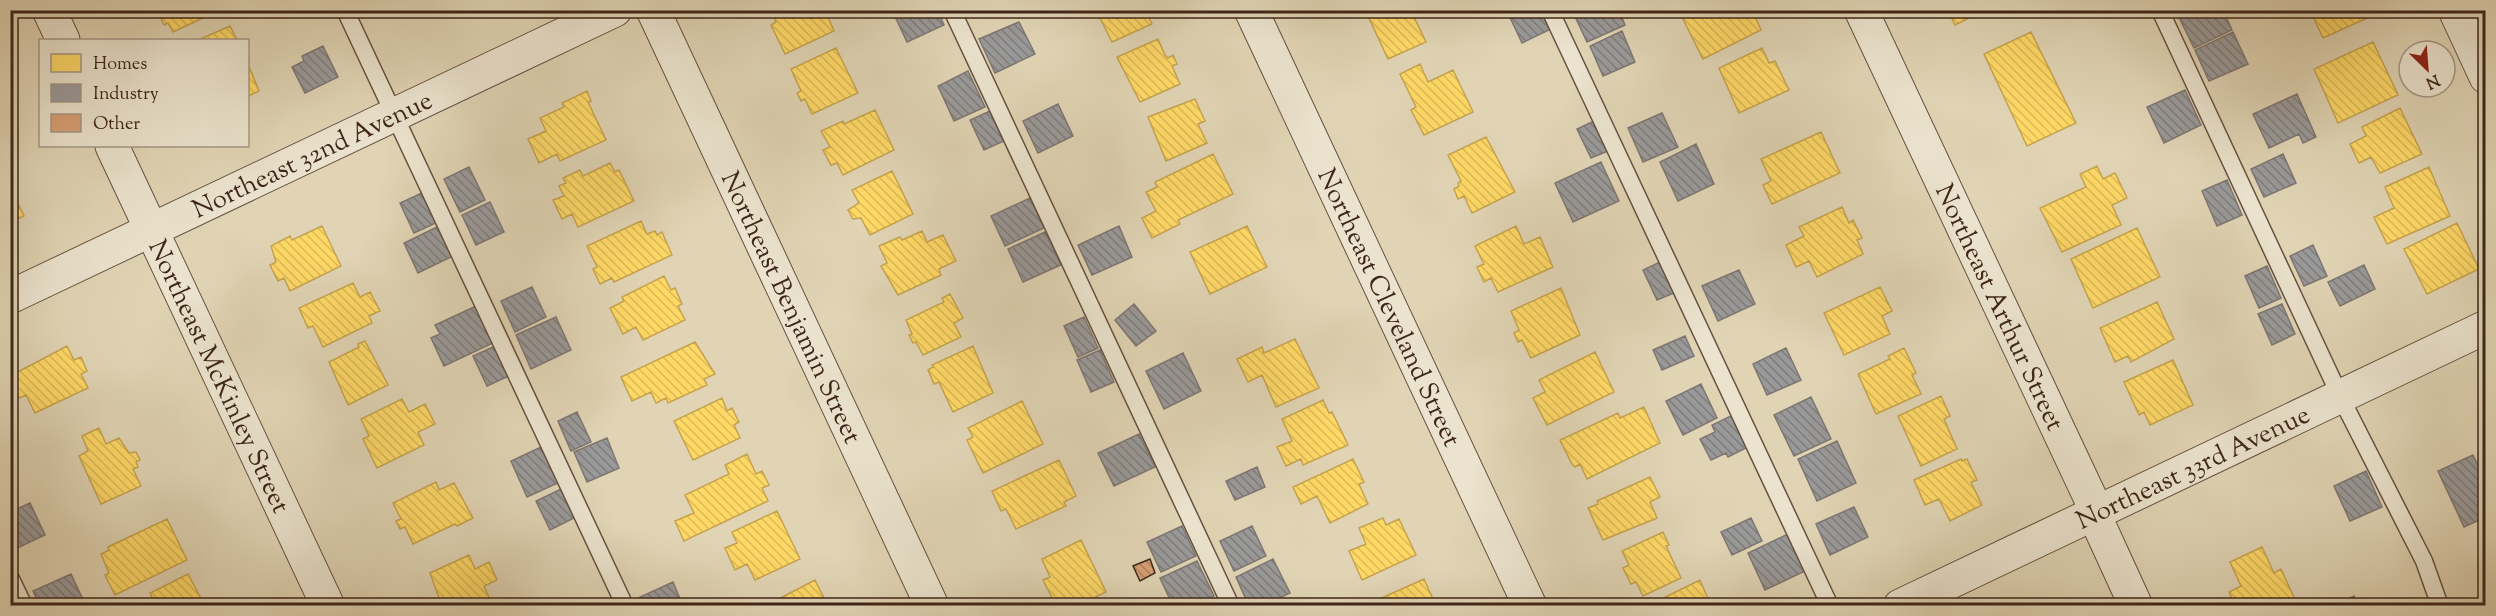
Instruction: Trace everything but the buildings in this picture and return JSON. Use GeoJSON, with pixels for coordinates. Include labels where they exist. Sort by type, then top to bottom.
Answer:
{"type":"FeatureCollection","features":[{"type":"Feature","properties":{"kind":"street"},"geometry":{"type":"LineString","coordinates":[[49,10],[63,39]]}},
{"type":"Feature","properties":{"kind":"street","name":"Northeast 32nd Avenue"},"geometry":{"type":"LineString","coordinates":[[10,297],[615,10]]}},
{"type":"Feature","properties":{"kind":"street","name":"Northeast Benjamin Street"},"geometry":{"type":"LineString","coordinates":[[653,10],[932,606]]}},
{"type":"Feature","properties":{"kind":"street","name":"Northeast Cleveland Street"},"geometry":{"type":"LineString","coordinates":[[1251,10],[1530,606]]}},
{"type":"Feature","properties":{"kind":"street","name":"Northeast Arthur Street"},"geometry":{"type":"LineString","coordinates":[[1861,10],[2097,512],[2098,523],[2136,606]]}},
{"type":"Feature","properties":{"kind":"street"},"geometry":{"type":"LineString","coordinates":[[2455,10],[2486,77]]}},
{"type":"Feature","properties":{"kind":"street","name":"Northeast McKinley Street"},"geometry":{"type":"LineString","coordinates":[[112,147],[328,606]]}},
{"type":"Feature","properties":{"kind":"street","name":"Northeast 33rd Avenue"},"geometry":{"type":"LineString","coordinates":[[1900,606],[2486,327]]}},
{"type":"Feature","properties":{"kind":"lane"},"geometry":{"type":"LineString","coordinates":[[345,10],[625,606]]}},
{"type":"Feature","properties":{"kind":"lane"},"geometry":{"type":"LineString","coordinates":[[952,10],[1231,606]]}},
{"type":"Feature","properties":{"kind":"lane"},"geometry":{"type":"LineString","coordinates":[[1550,10],[1830,606]]}},
{"type":"Feature","properties":{"kind":"lane"},"geometry":{"type":"LineString","coordinates":[[2160,10],[2340,396],[2424,561],[2440,606]]}},
{"type":"Feature","properties":{"kind":"lane"},"geometry":{"type":"LineString","coordinates":[[10,577],[24,606]]}}]}
